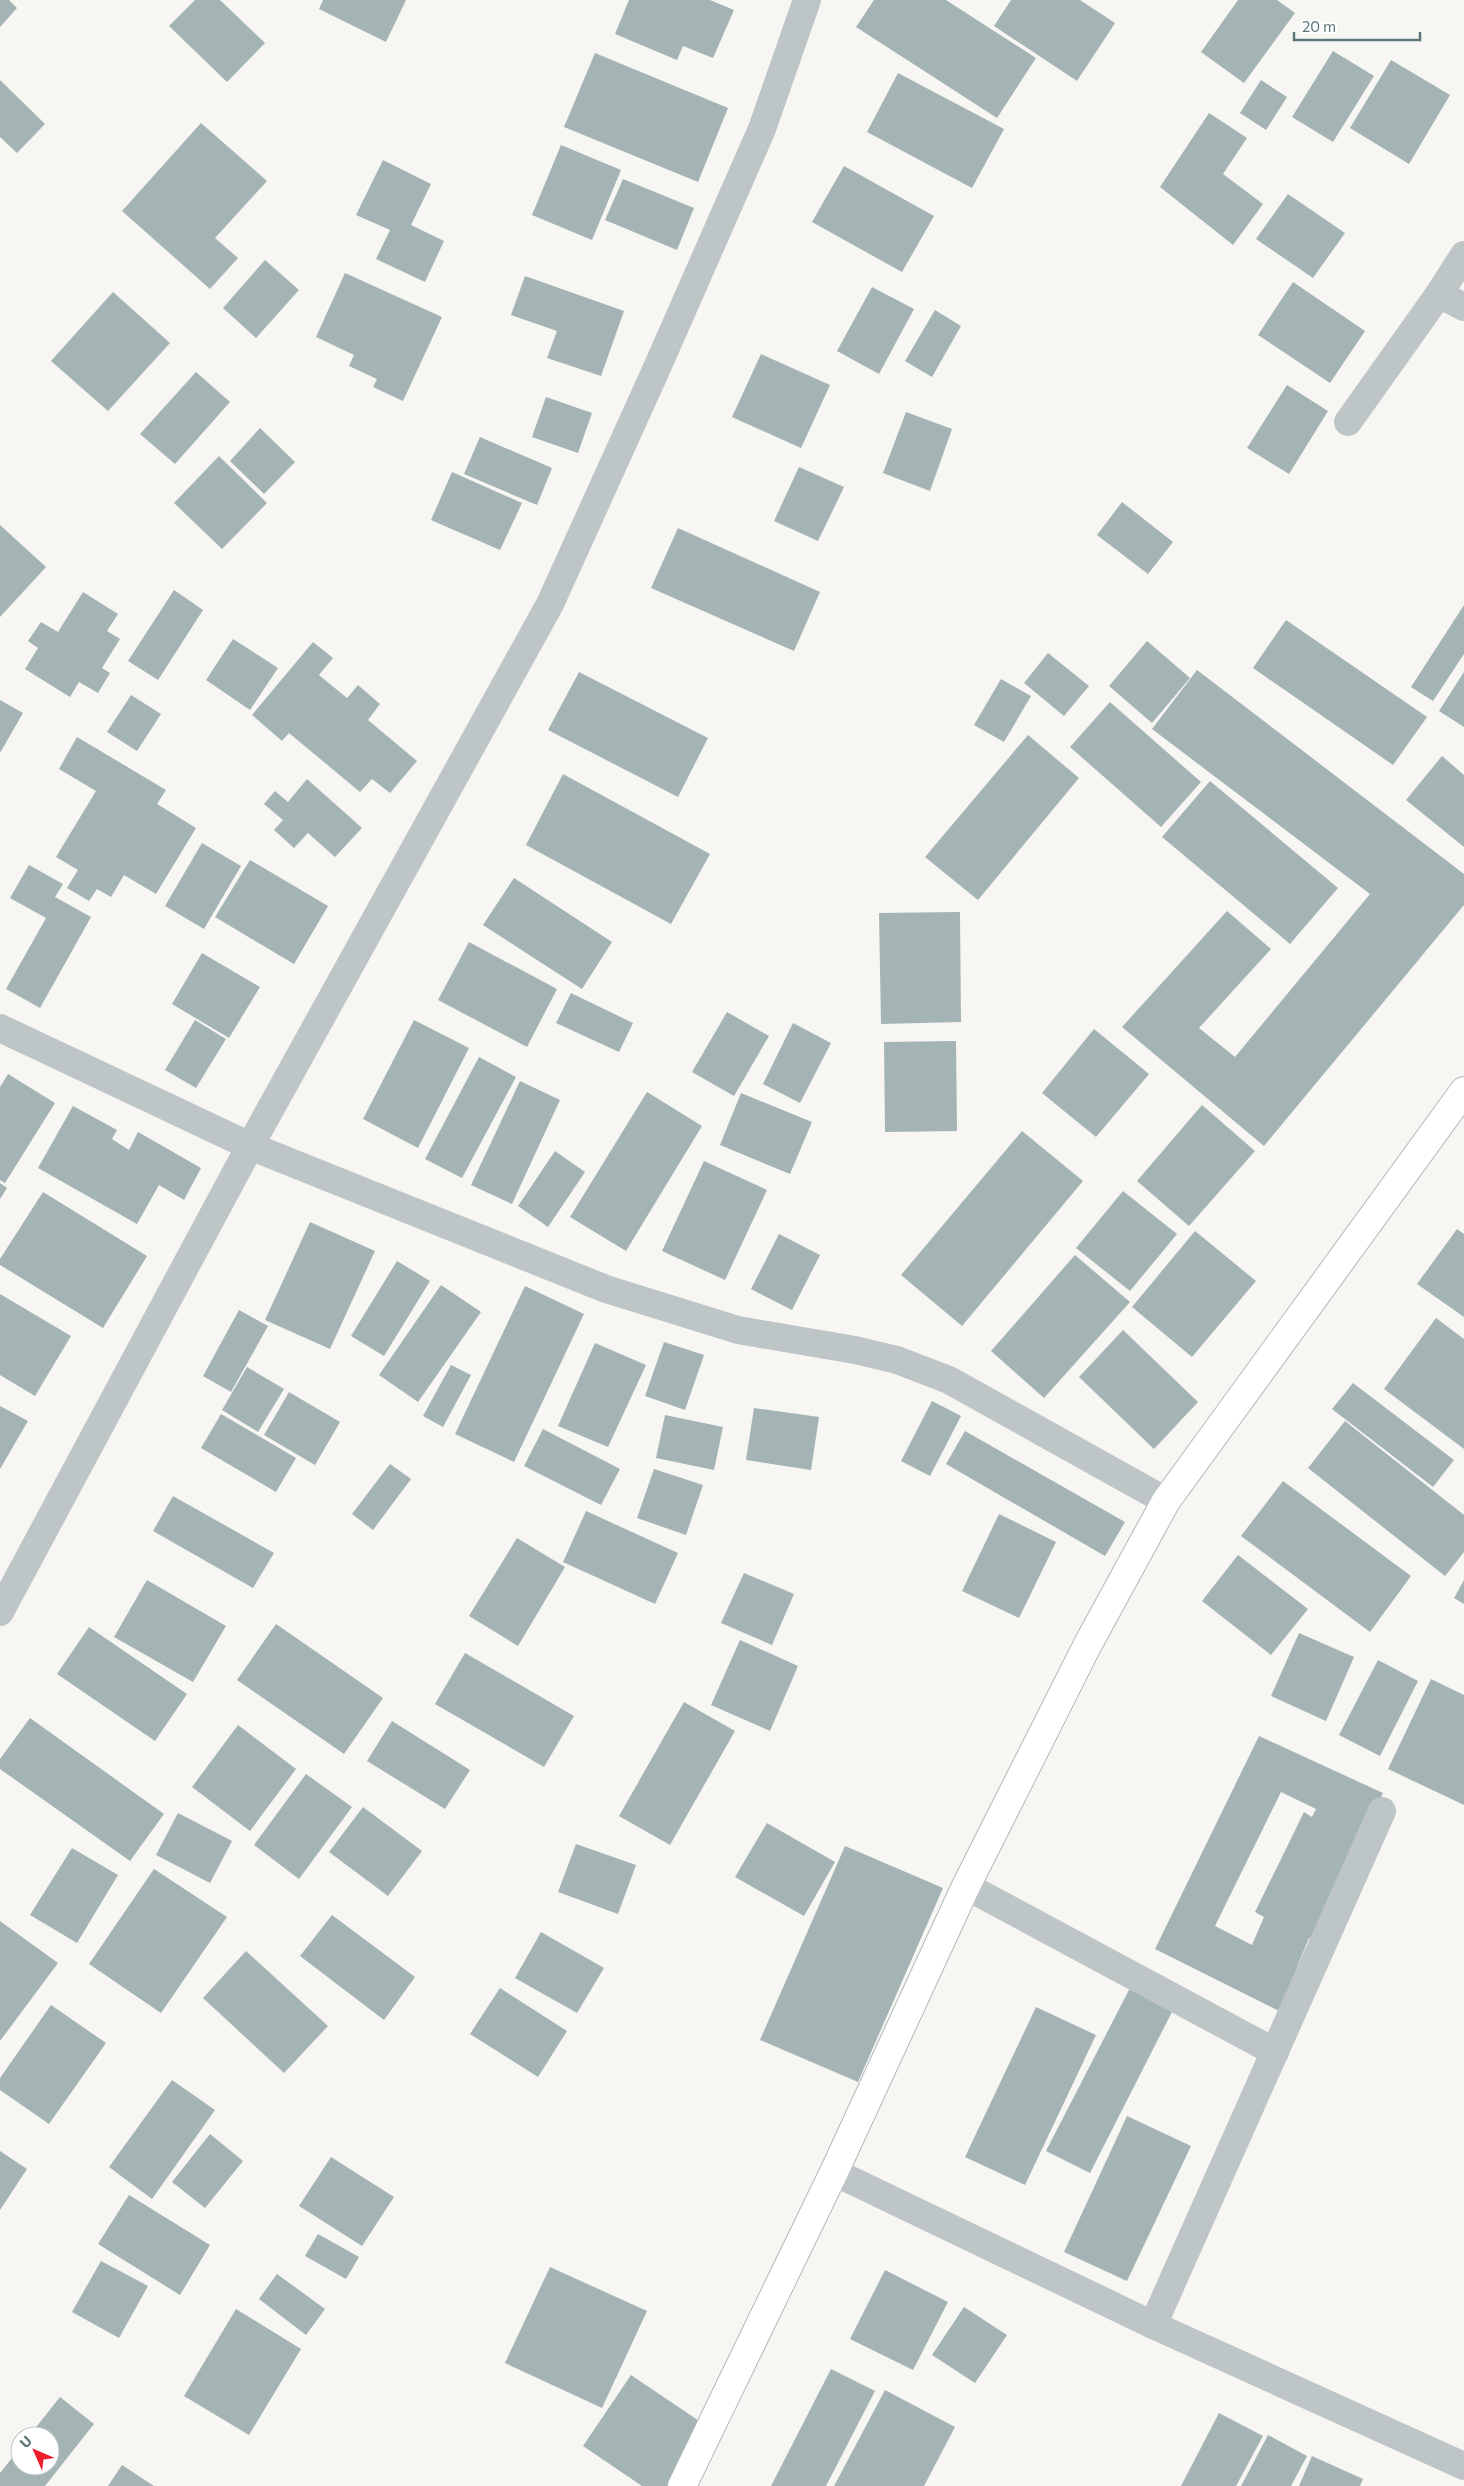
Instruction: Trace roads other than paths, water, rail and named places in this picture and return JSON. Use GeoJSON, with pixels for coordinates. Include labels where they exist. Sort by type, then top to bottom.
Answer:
{"type":"FeatureCollection","features":[{"type":"Feature","properties":{"kind":"street"},"geometry":{"type":"LineString","coordinates":[[0,1612],[250,1146],[550,604],[762,129],[808,0]]}},
{"type":"Feature","properties":{"kind":"street"},"geometry":{"type":"LineString","coordinates":[[1348,422],[1439,294],[1464,255]]}},
{"type":"Feature","properties":{"kind":"street"},"geometry":{"type":"LineString","coordinates":[[1439,294],[1464,307]]}},
{"type":"Feature","properties":{"kind":"street"},"geometry":{"type":"LineString","coordinates":[[0,1028],[250,1146],[606,1289],[738,1330],[855,1350],[897,1360],[949,1380],[1166,1501]]}},
{"type":"Feature","properties":{"kind":"street"},"geometry":{"type":"LineString","coordinates":[[682,2486],[834,2172],[966,1886],[1088,1644],[1166,1501],[1464,1091]]}},
{"type":"Feature","properties":{"kind":"street"},"geometry":{"type":"LineString","coordinates":[[1153,2325],[1382,1811]]}},
{"type":"Feature","properties":{"kind":"street"},"geometry":{"type":"LineString","coordinates":[[966,1886],[1275,2052]]}},
{"type":"Feature","properties":{"kind":"street"},"geometry":{"type":"LineString","coordinates":[[834,2172],[1153,2325],[1464,2466]]}}]}
